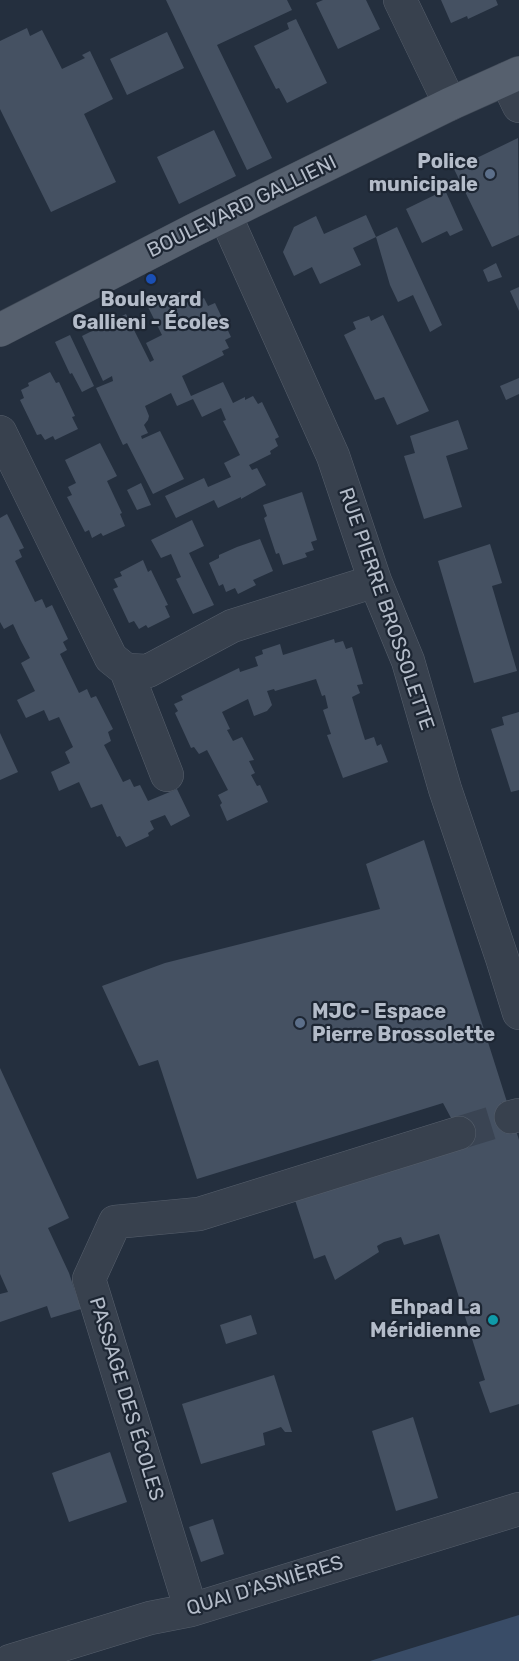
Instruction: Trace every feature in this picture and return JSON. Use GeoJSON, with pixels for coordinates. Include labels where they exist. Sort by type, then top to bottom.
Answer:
{"type":"FeatureCollection","features":[{"type":"Feature","properties":{"kind":"main road","name":"BOULEVARD GALLIENI"},"geometry":{"type":"LineString","coordinates":[[0,330],[450,104],[515,86]]}},
{"type":"Feature","properties":{"kind":"street"},"geometry":{"type":"LineString","coordinates":[[400,0],[450,104]]}},
{"type":"Feature","properties":{"kind":"street","name":"RUE PIERRE BROSSOLETTE"},"geometry":{"type":"LineString","coordinates":[[225,215],[333,456],[375,581],[408,661],[445,789],[519,1014]]}},
{"type":"Feature","properties":{"kind":"street"},"geometry":{"type":"LineString","coordinates":[[0,432],[111,658],[126,670],[167,775]]}},
{"type":"Feature","properties":{"kind":"street"},"geometry":{"type":"LineString","coordinates":[[126,670],[148,670],[232,626],[375,581]]}},
{"type":"Feature","properties":{"kind":"street","name":"PASSAGE DES ÉCOLES"},"geometry":{"type":"LineString","coordinates":[[191,1610],[89,1279],[115,1222],[199,1214],[459,1133]]}},
{"type":"Feature","properties":{"kind":"street","name":"QUAI D'ASNIÈRES"},"geometry":{"type":"LineString","coordinates":[[10,1661],[150,1618],[191,1610],[519,1509]]}},
{"type":"Feature","properties":{"kind":"water"},"geometry":{"type":"Polygon","coordinates":[[[519,1615],[519,1661],[370,1661],[519,1615]]]}},
{"type":"Feature","properties":{"kind":"building"},"geometry":{"type":"Polygon","coordinates":[[[166,0],[287,0],[292,10],[217,45],[272,158],[247,170],[166,0]]]}},
{"type":"Feature","properties":{"kind":"building"},"geometry":{"type":"Polygon","coordinates":[[[323,0],[366,0],[380,29],[338,49],[316,3],[323,0]]]}},
{"type":"Feature","properties":{"kind":"building"},"geometry":{"type":"Polygon","coordinates":[[[441,0],[496,0],[498,5],[468,19],[467,16],[451,23],[441,0]]]}},
{"type":"Feature","properties":{"kind":"building"},"geometry":{"type":"Polygon","coordinates":[[[296,19],[327,83],[287,103],[279,88],[276,89],[254,46],[289,29],[287,23],[296,19]]]}},
{"type":"Feature","properties":{"kind":"building"},"geometry":{"type":"Polygon","coordinates":[[[27,28],[30,36],[42,30],[62,69],[85,58],[82,55],[90,51],[113,99],[84,114],[116,182],[51,212],[0,109],[0,41],[27,28]]]}},
{"type":"Feature","properties":{"kind":"building"},"geometry":{"type":"Polygon","coordinates":[[[167,32],[184,68],[127,95],[110,59],[167,32]]]}},
{"type":"Feature","properties":{"kind":"building"},"geometry":{"type":"Polygon","coordinates":[[[214,130],[236,176],[179,204],[157,157],[214,130]]]}},
{"type":"Feature","properties":{"kind":"building"},"geometry":{"type":"Polygon","coordinates":[[[518,138],[519,235],[492,247],[454,169],[518,138]]]}},
{"type":"Feature","properties":{"kind":"building"},"geometry":{"type":"Polygon","coordinates":[[[445,190],[463,230],[450,236],[447,231],[422,243],[406,209],[445,190]]]}},
{"type":"Feature","properties":{"kind":"building"},"geometry":{"type":"Polygon","coordinates":[[[366,215],[376,237],[353,248],[361,265],[320,284],[312,267],[294,276],[283,252],[294,227],[316,216],[324,234],[366,215]]]}},
{"type":"Feature","properties":{"kind":"building"},"geometry":{"type":"Polygon","coordinates":[[[397,227],[442,325],[430,332],[413,295],[398,302],[390,285],[376,237],[397,227]]]}},
{"type":"Feature","properties":{"kind":"building"},"geometry":{"type":"Polygon","coordinates":[[[496,263],[502,277],[488,282],[483,270],[496,263]]]}},
{"type":"Feature","properties":{"kind":"building"},"geometry":{"type":"Polygon","coordinates":[[[519,287],[519,311],[510,291],[519,287]]]}},
{"type":"Feature","properties":{"kind":"building"},"geometry":{"type":"Polygon","coordinates":[[[180,292],[186,303],[197,298],[198,301],[204,298],[208,306],[215,303],[231,337],[225,340],[229,348],[222,351],[224,355],[182,376],[191,396],[223,382],[233,403],[253,396],[258,404],[262,402],[279,437],[275,439],[278,446],[270,451],[271,454],[249,465],[252,470],[257,468],[266,485],[241,499],[241,497],[218,508],[214,500],[176,518],[165,496],[204,478],[208,487],[231,477],[224,463],[240,455],[223,421],[226,420],[221,408],[202,417],[193,399],[177,406],[171,393],[145,406],[149,416],[144,425],[148,433],[141,436],[142,439],[160,431],[184,479],[153,494],[127,443],[123,445],[96,388],[113,381],[112,376],[103,381],[82,336],[126,314],[150,362],[154,360],[146,343],[162,335],[148,307],[180,292]]]}},
{"type":"Feature","properties":{"kind":"building"},"geometry":{"type":"Polygon","coordinates":[[[383,315],[429,411],[397,425],[384,397],[375,400],[344,335],[356,329],[353,322],[369,316],[371,321],[383,315]]]}},
{"type":"Feature","properties":{"kind":"building"},"geometry":{"type":"Polygon","coordinates":[[[70,335],[94,386],[82,392],[72,373],[70,374],[55,342],[70,335]]]}},
{"type":"Feature","properties":{"kind":"building"},"geometry":{"type":"Polygon","coordinates":[[[50,372],[56,383],[59,382],[75,416],[72,417],[78,429],[55,440],[53,436],[45,440],[41,434],[37,435],[20,400],[24,398],[21,390],[29,386],[28,383],[50,372]]]}},
{"type":"Feature","properties":{"kind":"building"},"geometry":{"type":"Polygon","coordinates":[[[519,378],[519,394],[506,400],[500,386],[519,378]]]}},
{"type":"Feature","properties":{"kind":"building"},"geometry":{"type":"Polygon","coordinates":[[[458,420],[468,449],[446,456],[462,507],[424,519],[404,456],[415,453],[410,436],[458,420]]]}},
{"type":"Feature","properties":{"kind":"building"},"geometry":{"type":"Polygon","coordinates":[[[100,443],[117,476],[107,481],[122,513],[120,514],[125,526],[103,536],[101,533],[92,538],[89,530],[85,532],[67,497],[72,495],[68,487],[76,483],[65,460],[100,443]]]}},
{"type":"Feature","properties":{"kind":"building"},"geometry":{"type":"Polygon","coordinates":[[[141,483],[151,505],[137,510],[127,490],[141,483]]]}},
{"type":"Feature","properties":{"kind":"building"},"geometry":{"type":"Polygon","coordinates":[[[302,492],[317,540],[311,542],[314,550],[305,553],[307,557],[283,565],[279,553],[276,554],[264,518],[267,516],[263,505],[302,492]]]}},
{"type":"Feature","properties":{"kind":"building"},"geometry":{"type":"Polygon","coordinates":[[[7,514],[24,548],[19,550],[22,557],[15,561],[35,602],[42,599],[46,608],[52,605],[68,639],[63,642],[67,650],[60,654],[79,693],[87,689],[91,698],[96,696],[113,729],[108,732],[111,741],[104,745],[123,782],[130,779],[134,787],[140,785],[148,801],[177,789],[190,816],[171,826],[165,815],[150,821],[154,829],[148,833],[149,836],[126,847],[120,836],[117,837],[102,804],[91,808],[79,782],[59,791],[51,772],[70,763],[65,752],[73,747],[59,717],[49,721],[44,710],[26,718],[17,700],[35,691],[21,663],[30,658],[13,624],[4,629],[0,622],[0,518],[7,514]]]}},
{"type":"Feature","properties":{"kind":"building"},"geometry":{"type":"Polygon","coordinates":[[[192,520],[204,546],[189,553],[214,605],[193,614],[176,579],[181,577],[171,554],[161,558],[151,540],[192,520]]]}},
{"type":"Feature","properties":{"kind":"building"},"geometry":{"type":"Polygon","coordinates":[[[260,539],[273,571],[253,580],[256,585],[238,594],[235,588],[226,592],[223,584],[219,586],[209,563],[219,558],[219,555],[260,539]]]}},
{"type":"Feature","properties":{"kind":"building"},"geometry":{"type":"Polygon","coordinates":[[[490,544],[502,583],[492,586],[517,671],[474,683],[438,561],[490,544]]]}},
{"type":"Feature","properties":{"kind":"building"},"geometry":{"type":"Polygon","coordinates":[[[143,560],[148,572],[151,570],[168,605],[165,606],[170,617],[148,628],[146,625],[139,629],[134,621],[129,623],[113,589],[118,587],[114,579],[122,576],[120,572],[143,560]]]}},
{"type":"Feature","properties":{"kind":"building"},"geometry":{"type":"Polygon","coordinates":[[[334,639],[335,643],[343,641],[346,649],[352,647],[363,684],[357,685],[360,693],[352,697],[365,740],[374,737],[377,746],[381,744],[388,762],[343,778],[327,735],[331,734],[323,710],[328,708],[325,695],[322,696],[316,679],[275,691],[274,689],[267,691],[272,705],[267,711],[254,716],[248,699],[222,712],[233,741],[242,737],[254,760],[249,761],[255,773],[251,775],[257,786],[260,785],[268,802],[227,821],[218,795],[228,790],[207,750],[199,754],[194,747],[191,748],[175,713],[178,711],[174,704],[183,700],[181,696],[239,668],[240,672],[258,666],[255,657],[263,654],[262,650],[280,644],[283,655],[334,639]]]}},
{"type":"Feature","properties":{"kind":"building"},"geometry":{"type":"Polygon","coordinates":[[[519,712],[519,790],[511,792],[491,729],[504,725],[502,717],[519,712]]]}},
{"type":"Feature","properties":{"kind":"building"},"geometry":{"type":"Polygon","coordinates":[[[0,733],[18,772],[0,780],[0,733]]]}},
{"type":"Feature","properties":{"kind":"building","name":"MJC - Espace Pierre Brossolette"},"geometry":{"type":"Polygon","coordinates":[[[424,840],[519,1140],[519,1404],[490,1413],[479,1382],[485,1380],[439,1234],[404,1245],[401,1237],[384,1242],[377,1246],[379,1252],[335,1280],[325,1255],[314,1259],[295,1200],[465,1144],[443,1103],[197,1179],[158,1060],[139,1066],[102,986],[165,963],[380,909],[366,864],[424,840]]]}},
{"type":"Feature","properties":{"kind":"building"},"geometry":{"type":"Polygon","coordinates":[[[0,1068],[69,1218],[48,1228],[69,1273],[81,1309],[51,1318],[47,1306],[0,1322],[0,1294],[8,1292],[0,1274],[0,1068]]]}},
{"type":"Feature","properties":{"kind":"building"},"geometry":{"type":"Polygon","coordinates":[[[251,1315],[257,1334],[226,1344],[220,1325],[251,1315]]]}},
{"type":"Feature","properties":{"kind":"building"},"geometry":{"type":"Polygon","coordinates":[[[274,1375],[292,1432],[285,1432],[281,1427],[263,1433],[265,1445],[201,1464],[182,1404],[274,1375]]]}},
{"type":"Feature","properties":{"kind":"building"},"geometry":{"type":"Polygon","coordinates":[[[413,1417],[438,1498],[396,1511],[372,1431],[413,1417]]]}},
{"type":"Feature","properties":{"kind":"building"},"geometry":{"type":"Polygon","coordinates":[[[110,1452],[127,1502],[69,1522],[52,1473],[110,1452]]]}},
{"type":"Feature","properties":{"kind":"building"},"geometry":{"type":"Polygon","coordinates":[[[213,1519],[224,1554],[201,1562],[189,1527],[213,1519]]]}},
{"type":"Feature","properties":{"kind":"tunnel"},"geometry":{"type":"LineString","coordinates":[[459,1133],[511,1117]]}},
{"type":"Feature","properties":{"kind":"place","name":"Police municipale"},"geometry":{"type":"Point","coordinates":[490,174]}},
{"type":"Feature","properties":{"kind":"place","name":"Boulevard Gallieni - Écoles"},"geometry":{"type":"Point","coordinates":[151,279]}},
{"type":"Feature","properties":{"kind":"place","name":"MJC - Espace Pierre Brossolette"},"geometry":{"type":"Point","coordinates":[300,1023]}},
{"type":"Feature","properties":{"kind":"place","name":"Ehpad La Méridienne"},"geometry":{"type":"Point","coordinates":[493,1320]}}]}
